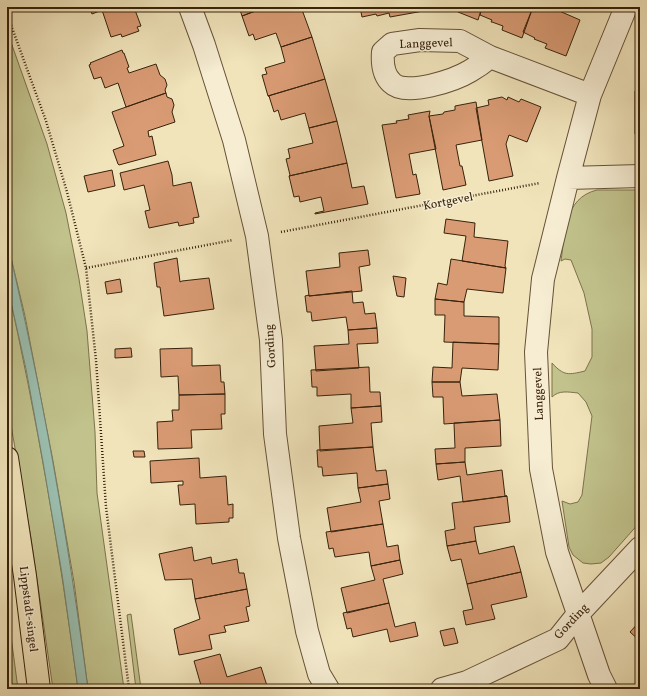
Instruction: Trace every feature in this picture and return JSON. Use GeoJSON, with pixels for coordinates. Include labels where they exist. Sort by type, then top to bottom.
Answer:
{"type":"FeatureCollection","features":[{"type":"Feature","properties":{"kind":"main road","name":"Lippstadt-singel"},"geometry":{"type":"LineString","coordinates":[[7,458],[25,576],[39,689]]}},
{"type":"Feature","properties":{"kind":"street","name":"Gording"},"geometry":{"type":"LineString","coordinates":[[190,7],[204,45],[234,140],[257,236],[271,340],[275,434],[289,538],[307,631],[318,674],[328,689]]}},
{"type":"Feature","properties":{"kind":"street","name":"Langgevel"},"geometry":{"type":"LineString","coordinates":[[606,689],[599,675],[557,552],[541,469],[536,352],[543,278],[568,178],[590,95],[626,7]]}},
{"type":"Feature","properties":{"kind":"street"},"geometry":{"type":"LineString","coordinates":[[490,57],[590,95]]}},
{"type":"Feature","properties":{"kind":"street"},"geometry":{"type":"LineString","coordinates":[[568,178],[640,176]]}},
{"type":"Feature","properties":{"kind":"street","name":"Gording"},"geometry":{"type":"LineString","coordinates":[[442,689],[467,682],[558,639],[578,614],[640,548]]}},
{"type":"Feature","properties":{"kind":"path"},"geometry":{"type":"LineString","coordinates":[[7,14],[46,121],[67,192],[86,268],[96,360],[106,507],[129,689]]}},
{"type":"Feature","properties":{"kind":"path","name":"Kortgevel"},"geometry":{"type":"LineString","coordinates":[[86,268],[568,178]]}},
{"type":"Feature","properties":{"kind":"green space"},"geometry":{"type":"Polygon","coordinates":[[[7,31],[47,144],[66,213],[79,279],[87,331],[95,432],[97,493],[124,689],[88,689],[74,582],[53,461],[25,316],[7,241],[7,31]]]}},
{"type":"Feature","properties":{"kind":"green space"},"geometry":{"type":"Polygon","coordinates":[[[597,190],[640,190],[640,522],[609,557],[601,563],[591,564],[583,563],[573,555],[569,547],[562,501],[570,504],[578,502],[582,495],[592,416],[586,402],[578,393],[561,392],[552,397],[552,363],[563,372],[570,374],[585,371],[592,357],[592,329],[584,293],[571,260],[565,259],[561,261],[565,228],[572,209],[586,194],[597,190]]]}},
{"type":"Feature","properties":{"kind":"green space"},"geometry":{"type":"Polygon","coordinates":[[[7,284],[47,486],[64,587],[78,689],[53,689],[31,538],[7,403],[7,284]]]}},
{"type":"Feature","properties":{"kind":"green space"},"geometry":{"type":"Polygon","coordinates":[[[7,606],[18,689],[7,689],[7,606]]]}},
{"type":"Feature","properties":{"kind":"green space"},"geometry":{"type":"Polygon","coordinates":[[[131,614],[141,689],[136,689],[127,615],[131,614]]]}},
{"type":"Feature","properties":{"kind":"shaded area"},"geometry":{"type":"Polygon","coordinates":[[[7,241],[43,408],[72,576],[88,689],[78,689],[62,574],[43,462],[26,369],[7,284],[7,241]]]}},
{"type":"Feature","properties":{"kind":"building"},"geometry":{"type":"Polygon","coordinates":[[[89,7],[135,7],[141,26],[137,27],[139,31],[122,37],[121,34],[111,37],[102,10],[92,14],[89,7]]]}},
{"type":"Feature","properties":{"kind":"building"},"geometry":{"type":"Polygon","coordinates":[[[239,7],[266,7],[242,16],[239,7]]]}},
{"type":"Feature","properties":{"kind":"building"},"geometry":{"type":"Polygon","coordinates":[[[266,7],[301,7],[312,37],[281,47],[276,33],[255,40],[253,34],[249,36],[242,16],[266,7]]]}},
{"type":"Feature","properties":{"kind":"building"},"geometry":{"type":"Polygon","coordinates":[[[360,7],[428,7],[429,10],[390,17],[389,13],[377,16],[376,14],[362,17],[360,7]]]}},
{"type":"Feature","properties":{"kind":"building"},"geometry":{"type":"Polygon","coordinates":[[[457,7],[482,7],[478,20],[458,12],[459,8],[457,7]]]}},
{"type":"Feature","properties":{"kind":"building"},"geometry":{"type":"Polygon","coordinates":[[[482,7],[533,7],[522,38],[502,30],[503,26],[491,22],[492,20],[480,15],[482,7]]]}},
{"type":"Feature","properties":{"kind":"building"},"geometry":{"type":"Polygon","coordinates":[[[533,7],[558,7],[557,10],[580,20],[566,56],[545,48],[547,44],[534,39],[535,38],[523,32],[533,7]]]}},
{"type":"Feature","properties":{"kind":"building"},"geometry":{"type":"Polygon","coordinates":[[[312,37],[325,79],[268,96],[262,75],[267,74],[265,68],[285,62],[281,47],[312,37]]]}},
{"type":"Feature","properties":{"kind":"building"},"geometry":{"type":"Polygon","coordinates":[[[122,50],[129,67],[127,68],[129,73],[156,64],[160,75],[165,79],[167,85],[165,90],[166,93],[126,107],[118,83],[105,88],[101,77],[94,79],[89,65],[91,64],[90,63],[122,50]]]}},
{"type":"Feature","properties":{"kind":"building"},"geometry":{"type":"Polygon","coordinates":[[[325,79],[337,121],[309,128],[305,113],[281,120],[278,110],[274,112],[268,96],[325,79]]]}},
{"type":"Feature","properties":{"kind":"building"},"geometry":{"type":"Polygon","coordinates":[[[635,91],[640,91],[640,134],[635,134],[635,91]]]}},
{"type":"Feature","properties":{"kind":"building"},"geometry":{"type":"Polygon","coordinates":[[[166,93],[167,97],[172,99],[174,105],[172,112],[175,122],[148,131],[149,137],[152,136],[156,155],[119,165],[113,150],[124,146],[112,112],[166,93]]]}},
{"type":"Feature","properties":{"kind":"building"},"geometry":{"type":"Polygon","coordinates":[[[502,97],[507,100],[508,97],[519,102],[521,99],[541,107],[527,142],[509,135],[506,144],[513,176],[489,181],[476,108],[489,105],[488,100],[502,97]]]}},
{"type":"Feature","properties":{"kind":"building"},"geometry":{"type":"Polygon","coordinates":[[[476,102],[482,140],[456,145],[460,166],[462,166],[466,185],[443,190],[429,116],[455,110],[455,106],[476,102]]]}},
{"type":"Feature","properties":{"kind":"building"},"geometry":{"type":"Polygon","coordinates":[[[430,111],[429,116],[436,149],[409,154],[413,175],[416,174],[420,194],[396,198],[382,125],[397,123],[396,121],[409,119],[408,115],[430,111]]]}},
{"type":"Feature","properties":{"kind":"building"},"geometry":{"type":"Polygon","coordinates":[[[337,121],[347,163],[289,176],[286,159],[290,158],[288,149],[313,143],[309,128],[337,121]]]}},
{"type":"Feature","properties":{"kind":"building"},"geometry":{"type":"Polygon","coordinates":[[[168,161],[173,186],[191,182],[199,217],[193,218],[194,223],[179,226],[178,222],[149,228],[145,211],[150,210],[144,185],[124,190],[120,173],[168,161]]]}},
{"type":"Feature","properties":{"kind":"building"},"geometry":{"type":"Polygon","coordinates":[[[347,163],[352,188],[364,186],[368,204],[315,214],[324,211],[321,197],[300,202],[299,196],[294,197],[289,176],[347,163]]]}},
{"type":"Feature","properties":{"kind":"building"},"geometry":{"type":"Polygon","coordinates":[[[112,170],[115,186],[88,192],[84,176],[112,170]]]}},
{"type":"Feature","properties":{"kind":"building"},"geometry":{"type":"Polygon","coordinates":[[[446,219],[475,223],[474,237],[508,241],[506,268],[462,261],[466,236],[444,233],[446,219]]]}},
{"type":"Feature","properties":{"kind":"building"},"geometry":{"type":"Polygon","coordinates":[[[368,250],[370,265],[359,267],[362,291],[309,296],[306,271],[340,267],[339,253],[368,250]]]}},
{"type":"Feature","properties":{"kind":"building"},"geometry":{"type":"Polygon","coordinates":[[[177,258],[180,282],[209,278],[214,309],[164,316],[160,287],[157,287],[154,263],[177,258]]]}},
{"type":"Feature","properties":{"kind":"building"},"geometry":{"type":"Polygon","coordinates":[[[451,259],[506,268],[503,293],[467,289],[464,302],[435,299],[438,283],[447,285],[451,259]]]}},
{"type":"Feature","properties":{"kind":"building"},"geometry":{"type":"Polygon","coordinates":[[[393,276],[406,278],[404,297],[397,296],[393,276]]]}},
{"type":"Feature","properties":{"kind":"building"},"geometry":{"type":"Polygon","coordinates":[[[120,279],[122,292],[107,294],[105,282],[120,279]]]}},
{"type":"Feature","properties":{"kind":"building"},"geometry":{"type":"Polygon","coordinates":[[[352,291],[353,303],[363,302],[365,314],[375,313],[377,328],[348,330],[346,317],[312,321],[311,312],[307,312],[305,296],[352,291]]]}},
{"type":"Feature","properties":{"kind":"building"},"geometry":{"type":"Polygon","coordinates":[[[435,299],[464,302],[464,316],[499,317],[499,344],[444,342],[445,315],[435,315],[435,299]]]}},
{"type":"Feature","properties":{"kind":"building"},"geometry":{"type":"Polygon","coordinates":[[[377,328],[378,343],[357,344],[359,368],[316,371],[314,346],[349,344],[348,330],[377,328]]]}},
{"type":"Feature","properties":{"kind":"building"},"geometry":{"type":"Polygon","coordinates":[[[453,342],[499,344],[498,370],[462,368],[460,382],[432,382],[433,367],[452,368],[453,342]]]}},
{"type":"Feature","properties":{"kind":"building"},"geometry":{"type":"Polygon","coordinates":[[[131,348],[132,357],[115,358],[115,349],[131,348]]]}},
{"type":"Feature","properties":{"kind":"building"},"geometry":{"type":"Polygon","coordinates":[[[192,348],[192,366],[220,365],[221,382],[224,382],[225,394],[179,395],[178,376],[161,377],[160,349],[192,348]]]}},
{"type":"Feature","properties":{"kind":"building"},"geometry":{"type":"Polygon","coordinates":[[[369,367],[370,392],[380,392],[381,406],[351,408],[351,394],[317,396],[317,387],[312,387],[311,370],[369,367]]]}},
{"type":"Feature","properties":{"kind":"building"},"geometry":{"type":"Polygon","coordinates":[[[432,382],[460,382],[462,396],[497,394],[500,420],[444,424],[443,397],[433,397],[432,382]]]}},
{"type":"Feature","properties":{"kind":"building"},"geometry":{"type":"Polygon","coordinates":[[[225,394],[225,414],[221,414],[222,429],[191,430],[192,448],[158,449],[157,422],[173,421],[172,410],[179,410],[179,395],[225,394]]]}},
{"type":"Feature","properties":{"kind":"building"},"geometry":{"type":"Polygon","coordinates":[[[381,406],[382,422],[371,423],[373,447],[320,451],[319,426],[353,423],[351,408],[381,406]]]}},
{"type":"Feature","properties":{"kind":"building"},"geometry":{"type":"Polygon","coordinates":[[[500,420],[501,446],[465,448],[465,462],[436,464],[435,449],[455,448],[454,423],[500,420]]]}},
{"type":"Feature","properties":{"kind":"building"},"geometry":{"type":"Polygon","coordinates":[[[373,447],[376,471],[386,470],[388,484],[358,488],[357,473],[323,476],[322,467],[318,467],[317,450],[373,447]]]}},
{"type":"Feature","properties":{"kind":"building"},"geometry":{"type":"Polygon","coordinates":[[[133,451],[144,451],[145,457],[134,457],[133,451]]]}},
{"type":"Feature","properties":{"kind":"building"},"geometry":{"type":"Polygon","coordinates":[[[199,458],[200,478],[226,476],[228,505],[233,504],[233,518],[229,518],[229,522],[196,524],[195,504],[180,505],[178,485],[183,485],[183,481],[151,483],[150,461],[199,458]]]}},
{"type":"Feature","properties":{"kind":"building"},"geometry":{"type":"Polygon","coordinates":[[[465,462],[467,475],[502,470],[505,496],[507,496],[463,502],[460,476],[438,480],[436,464],[465,462]]]}},
{"type":"Feature","properties":{"kind":"building"},"geometry":{"type":"Polygon","coordinates":[[[388,484],[390,499],[379,501],[383,524],[331,532],[327,508],[361,502],[358,488],[388,484]]]}},
{"type":"Feature","properties":{"kind":"building"},"geometry":{"type":"Polygon","coordinates":[[[507,496],[510,522],[474,527],[476,541],[447,546],[445,531],[455,529],[452,503],[507,496]]]}},
{"type":"Feature","properties":{"kind":"building"},"geometry":{"type":"Polygon","coordinates":[[[383,524],[387,547],[398,545],[400,560],[371,566],[369,552],[335,557],[333,548],[329,549],[326,532],[383,524]]]}},
{"type":"Feature","properties":{"kind":"building"},"geometry":{"type":"Polygon","coordinates":[[[476,541],[479,554],[514,546],[521,572],[467,584],[461,559],[451,561],[447,546],[476,541]]]}},
{"type":"Feature","properties":{"kind":"building"},"geometry":{"type":"Polygon","coordinates":[[[192,547],[194,561],[211,557],[212,564],[237,559],[239,573],[244,573],[247,589],[195,599],[192,579],[165,580],[159,554],[192,547]]]}},
{"type":"Feature","properties":{"kind":"building"},"geometry":{"type":"Polygon","coordinates":[[[400,560],[403,574],[383,579],[389,603],[347,613],[341,588],[375,580],[371,566],[400,560]]]}},
{"type":"Feature","properties":{"kind":"building"},"geometry":{"type":"Polygon","coordinates":[[[521,572],[527,597],[491,605],[495,619],[466,625],[463,611],[473,609],[467,584],[521,572]]]}},
{"type":"Feature","properties":{"kind":"building"},"geometry":{"type":"Polygon","coordinates":[[[247,589],[250,606],[246,607],[249,621],[224,626],[226,632],[209,635],[212,649],[179,655],[174,629],[200,619],[195,599],[247,589]]]}},
{"type":"Feature","properties":{"kind":"building"},"geometry":{"type":"Polygon","coordinates":[[[389,603],[395,627],[415,622],[418,636],[390,642],[387,629],[353,637],[351,628],[347,629],[343,613],[389,603]]]}},
{"type":"Feature","properties":{"kind":"building"},"geometry":{"type":"Polygon","coordinates":[[[640,611],[640,619],[636,616],[640,611]]]}},
{"type":"Feature","properties":{"kind":"building"},"geometry":{"type":"Polygon","coordinates":[[[640,621],[640,641],[630,632],[640,621]]]}},
{"type":"Feature","properties":{"kind":"building"},"geometry":{"type":"Polygon","coordinates":[[[454,628],[458,643],[444,646],[440,631],[454,628]]]}},
{"type":"Feature","properties":{"kind":"building"},"geometry":{"type":"Polygon","coordinates":[[[220,654],[227,677],[261,667],[268,689],[202,689],[194,661],[220,654]]]}}]}
